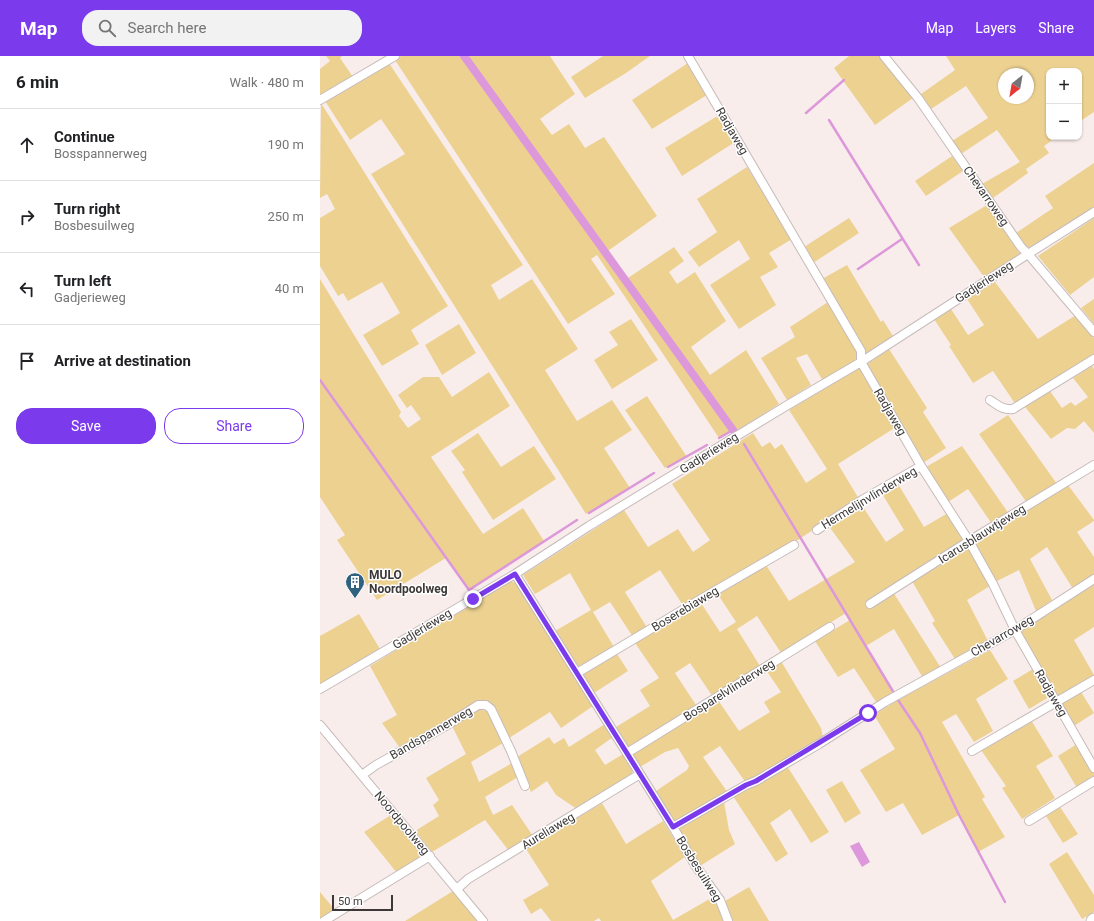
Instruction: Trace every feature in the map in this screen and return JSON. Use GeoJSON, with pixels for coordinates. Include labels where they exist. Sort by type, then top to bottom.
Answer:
{"type":"FeatureCollection","features":[{"type":"Feature","properties":{"kind":"street"},"geometry":{"type":"LineString","coordinates":[[320,100],[395,56]]}},
{"type":"Feature","properties":{"kind":"street","name":"Radjaweg"},"geometry":{"type":"LineString","coordinates":[[688,56],[862,351],[861,362],[922,466],[969,541],[993,584],[1015,630],[1094,768]]}},
{"type":"Feature","properties":{"kind":"street","name":"Chevarroweg"},"geometry":{"type":"LineString","coordinates":[[884,56],[918,98],[1021,247],[1094,332]]}},
{"type":"Feature","properties":{"kind":"street","name":"Gadjerieweg"},"geometry":{"type":"LineString","coordinates":[[320,689],[515,574],[589,526],[861,362],[1094,212]]}},
{"type":"Feature","properties":{"kind":"street"},"geometry":{"type":"LineString","coordinates":[[990,400],[1006,410],[1013,409],[1094,359]]}},
{"type":"Feature","properties":{"kind":"street","name":"Icarusblauwtjeweg"},"geometry":{"type":"LineString","coordinates":[[870,604],[969,541],[1094,465]]}},
{"type":"Feature","properties":{"kind":"street","name":"Hermelijnvlinderweg"},"geometry":{"type":"LineString","coordinates":[[817,530],[862,500],[922,466]]}},
{"type":"Feature","properties":{"kind":"street","name":"Boserebiaweg"},"geometry":{"type":"LineString","coordinates":[[577,673],[700,599],[794,545]]}},
{"type":"Feature","properties":{"kind":"street","name":"Bosbesuilweg"},"geometry":{"type":"LineString","coordinates":[[515,574],[673,827],[695,865],[720,900],[728,921]]}},
{"type":"Feature","properties":{"kind":"street","name":"Chevarroweg"},"geometry":{"type":"LineString","coordinates":[[673,827],[746,785],[756,781],[908,689],[1015,630],[1094,579]]}},
{"type":"Feature","properties":{"kind":"street","name":"Bosparelvlinderweg"},"geometry":{"type":"LineString","coordinates":[[627,753],[830,627]]}},
{"type":"Feature","properties":{"kind":"street"},"geometry":{"type":"LineString","coordinates":[[972,751],[1094,680]]}},
{"type":"Feature","properties":{"kind":"street","name":"Bandspannerweg"},"geometry":{"type":"LineString","coordinates":[[362,774],[444,727],[478,705],[486,705],[491,709],[512,751],[525,786]]}},
{"type":"Feature","properties":{"kind":"street","name":"Noordpoolweg"},"geometry":{"type":"LineString","coordinates":[[322,731],[362,774],[483,921]]}},
{"type":"Feature","properties":{"kind":"street","name":"Aureliaweg"},"geometry":{"type":"LineString","coordinates":[[457,889],[468,879],[640,774]]}},
{"type":"Feature","properties":{"kind":"street"},"geometry":{"type":"LineString","coordinates":[[1029,821],[1094,781]]}},
{"type":"Feature","properties":{"kind":"street"},"geometry":{"type":"LineString","coordinates":[[324,921],[430,856]]}},
{"type":"Feature","properties":{"kind":"shaded area"},"geometry":{"type":"Polygon","coordinates":[[[326,56],[342,56],[340,58],[353,77],[321,97],[320,69],[330,61],[326,56]]]}},
{"type":"Feature","properties":{"kind":"shaded area"},"geometry":{"type":"Polygon","coordinates":[[[401,56],[550,56],[575,94],[540,119],[552,135],[569,124],[585,148],[604,137],[657,216],[605,253],[625,280],[674,247],[684,261],[669,272],[677,284],[695,272],[726,321],[691,347],[710,375],[746,350],[779,404],[735,432],[733,430],[719,438],[597,255],[591,259],[615,294],[568,324],[395,60],[401,56]]]}},
{"type":"Feature","properties":{"kind":"shaded area"},"geometry":{"type":"Polygon","coordinates":[[[603,56],[650,56],[626,73],[585,98],[571,77],[603,56]]]}},
{"type":"Feature","properties":{"kind":"shaded area"},"geometry":{"type":"Polygon","coordinates":[[[849,56],[879,56],[913,98],[875,125],[834,68],[849,56]]]}},
{"type":"Feature","properties":{"kind":"shaded area"},"geometry":{"type":"Polygon","coordinates":[[[946,56],[1094,56],[1094,112],[1082,120],[1082,68],[1046,68],[1046,140],[1053,140],[1044,146],[1049,153],[1026,169],[1028,173],[993,198],[982,184],[1020,162],[997,130],[961,154],[952,141],[988,118],[966,86],[931,109],[921,94],[955,70],[946,56]]]}},
{"type":"Feature","properties":{"kind":"shaded area"},"geometry":{"type":"Polygon","coordinates":[[[389,63],[523,265],[491,285],[499,300],[532,279],[578,349],[545,370],[577,421],[612,400],[632,430],[604,448],[630,488],[586,514],[371,174],[405,154],[381,119],[350,140],[325,101],[389,63]]]}},
{"type":"Feature","properties":{"kind":"shaded area"},"geometry":{"type":"Polygon","coordinates":[[[688,63],[707,95],[652,129],[632,100],[688,63]]]}},
{"type":"Feature","properties":{"kind":"shaded area"},"geometry":{"type":"Polygon","coordinates":[[[321,103],[448,306],[411,330],[419,344],[382,366],[363,335],[400,313],[382,282],[348,301],[343,293],[338,296],[320,266],[320,218],[335,209],[327,194],[320,198],[321,103]]]}},
{"type":"Feature","properties":{"kind":"shaded area"},"geometry":{"type":"Polygon","coordinates":[[[719,115],[735,142],[682,176],[665,148],[719,115]]]}},
{"type":"Feature","properties":{"kind":"shaded area"},"geometry":{"type":"Polygon","coordinates":[[[952,156],[963,171],[926,196],[915,181],[952,156]]]}},
{"type":"Feature","properties":{"kind":"shaded area"},"geometry":{"type":"Polygon","coordinates":[[[1094,163],[1094,208],[1028,248],[1024,245],[1016,233],[1053,208],[1045,196],[1094,163]]]}},
{"type":"Feature","properties":{"kind":"shaded area"},"geometry":{"type":"Polygon","coordinates":[[[747,167],[792,239],[769,253],[778,267],[760,277],[776,305],[739,329],[710,285],[750,259],[739,240],[699,267],[688,252],[717,232],[697,199],[747,167]]]}},
{"type":"Feature","properties":{"kind":"shaded area"},"geometry":{"type":"Polygon","coordinates":[[[987,205],[1020,254],[984,277],[949,228],[987,205]]]}},
{"type":"Feature","properties":{"kind":"shaded area"},"geometry":{"type":"Polygon","coordinates":[[[849,218],[859,233],[813,263],[804,247],[849,218]]]}},
{"type":"Feature","properties":{"kind":"shaded area"},"geometry":{"type":"Polygon","coordinates":[[[1094,218],[1094,277],[1070,295],[1038,256],[1094,218]]]}},
{"type":"Feature","properties":{"kind":"shaded area"},"geometry":{"type":"Polygon","coordinates":[[[847,265],[881,322],[883,320],[893,336],[868,353],[865,352],[822,279],[847,265]]]}},
{"type":"Feature","properties":{"kind":"shaded area"},"geometry":{"type":"Polygon","coordinates":[[[320,279],[401,412],[399,416],[408,428],[421,419],[411,405],[407,408],[398,395],[423,377],[439,377],[452,397],[489,372],[510,406],[431,457],[483,534],[523,508],[544,541],[469,590],[446,558],[377,600],[337,540],[345,535],[320,497],[320,279]]]}},
{"type":"Feature","properties":{"kind":"shaded area"},"geometry":{"type":"Polygon","coordinates":[[[995,282],[1038,339],[1076,315],[1094,338],[1094,357],[1016,405],[993,371],[973,383],[949,346],[951,345],[934,319],[951,309],[968,335],[984,325],[967,299],[995,282]]]}},
{"type":"Feature","properties":{"kind":"shaded area"},"geometry":{"type":"Polygon","coordinates":[[[1094,299],[1094,324],[1081,308],[1094,299]]]}},
{"type":"Feature","properties":{"kind":"shaded area"},"geometry":{"type":"Polygon","coordinates":[[[828,302],[858,353],[857,358],[849,366],[823,381],[807,354],[796,358],[811,385],[787,400],[761,358],[795,337],[790,327],[828,302]]]}},
{"type":"Feature","properties":{"kind":"shaded area"},"geometry":{"type":"Polygon","coordinates":[[[631,319],[658,360],[612,389],[594,360],[618,345],[609,332],[631,319]]]}},
{"type":"Feature","properties":{"kind":"shaded area"},"geometry":{"type":"Polygon","coordinates":[[[459,324],[476,353],[442,375],[425,345],[459,324]]]}},
{"type":"Feature","properties":{"kind":"shaded area"},"geometry":{"type":"Polygon","coordinates":[[[889,349],[927,408],[923,412],[946,448],[923,463],[866,365],[889,349]]]}},
{"type":"Feature","properties":{"kind":"shaded area"},"geometry":{"type":"Polygon","coordinates":[[[1092,366],[1094,369],[1094,433],[1084,421],[1075,429],[1067,428],[1051,439],[1025,407],[1050,391],[1062,408],[1071,402],[1075,406],[1088,397],[1073,378],[1092,366]]]}},
{"type":"Feature","properties":{"kind":"shaded area"},"geometry":{"type":"Polygon","coordinates":[[[860,367],[896,427],[838,464],[859,499],[801,538],[684,607],[660,570],[625,592],[648,629],[633,637],[610,602],[593,612],[614,647],[581,667],[577,665],[555,631],[591,610],[570,573],[535,594],[523,575],[624,510],[648,547],[678,529],[693,552],[710,540],[672,484],[753,433],[762,447],[770,442],[775,449],[782,444],[806,483],[827,469],[789,410],[860,367]]]}},
{"type":"Feature","properties":{"kind":"shaded area"},"geometry":{"type":"Polygon","coordinates":[[[647,396],[687,457],[665,468],[625,410],[647,396]]]}},
{"type":"Feature","properties":{"kind":"shaded area"},"geometry":{"type":"Polygon","coordinates":[[[1008,415],[1057,484],[1027,503],[979,434],[1008,415]]]}},
{"type":"Feature","properties":{"kind":"shaded area"},"geometry":{"type":"Polygon","coordinates":[[[478,433],[501,467],[534,446],[556,479],[493,520],[462,472],[465,470],[451,451],[478,433]]]}},
{"type":"Feature","properties":{"kind":"shaded area"},"geometry":{"type":"Polygon","coordinates":[[[962,446],[1009,514],[992,524],[968,489],[948,502],[926,467],[962,446]]]}},
{"type":"Feature","properties":{"kind":"shaded area"},"geometry":{"type":"Polygon","coordinates":[[[898,484],[924,527],[948,513],[965,541],[866,603],[868,608],[893,592],[941,668],[923,678],[894,629],[866,646],[894,693],[876,702],[854,668],[838,677],[815,641],[850,620],[846,613],[781,653],[757,616],[737,629],[760,666],[713,697],[690,663],[675,673],[696,705],[629,748],[616,727],[650,706],[640,690],[659,678],[635,643],[701,603],[720,632],[736,622],[717,593],[766,565],[789,601],[855,562],[828,525],[861,504],[886,542],[904,530],[881,492],[898,484]]]}},
{"type":"Feature","properties":{"kind":"shaded area"},"geometry":{"type":"Polygon","coordinates":[[[1068,485],[1094,520],[1077,532],[1094,557],[1094,576],[1073,589],[1047,547],[1030,559],[1052,600],[1036,611],[1019,570],[995,582],[974,543],[1068,485]]]}},
{"type":"Feature","properties":{"kind":"shaded area"},"geometry":{"type":"Polygon","coordinates":[[[969,546],[990,586],[967,600],[988,641],[955,659],[932,623],[935,621],[912,581],[969,546]]]}},
{"type":"Feature","properties":{"kind":"shaded area"},"geometry":{"type":"Polygon","coordinates":[[[509,582],[517,584],[593,706],[561,728],[550,712],[509,738],[493,707],[489,703],[483,701],[478,702],[400,748],[382,723],[397,715],[370,666],[509,582]]]}},
{"type":"Feature","properties":{"kind":"shaded area"},"geometry":{"type":"Polygon","coordinates":[[[1094,583],[1094,627],[1074,640],[1094,675],[1057,698],[1019,631],[1094,583]]]}},
{"type":"Feature","properties":{"kind":"shaded area"},"geometry":{"type":"Polygon","coordinates":[[[359,614],[380,649],[320,685],[320,636],[359,614]]]}},
{"type":"Feature","properties":{"kind":"shaded area"},"geometry":{"type":"Polygon","coordinates":[[[990,650],[1008,679],[976,699],[993,731],[974,742],[956,714],[942,722],[985,797],[982,799],[1005,837],[978,852],[959,815],[922,835],[903,803],[886,812],[860,770],[895,749],[874,715],[898,700],[990,650]]]}},
{"type":"Feature","properties":{"kind":"shaded area"},"geometry":{"type":"Polygon","coordinates":[[[617,654],[628,671],[594,693],[583,676],[584,673],[617,654]]]}},
{"type":"Feature","properties":{"kind":"shaded area"},"geometry":{"type":"Polygon","coordinates":[[[781,661],[821,728],[823,737],[746,783],[720,746],[703,757],[728,793],[675,822],[672,821],[656,791],[687,770],[689,766],[678,748],[665,752],[640,767],[631,754],[718,700],[739,731],[770,712],[764,702],[781,692],[766,670],[781,661]]]}},
{"type":"Feature","properties":{"kind":"shaded area"},"geometry":{"type":"Polygon","coordinates":[[[1033,669],[1049,697],[1029,709],[1013,681],[1033,669]]]}},
{"type":"Feature","properties":{"kind":"shaded area"},"geometry":{"type":"Polygon","coordinates":[[[1081,692],[1094,713],[1074,726],[1061,704],[1081,692]]]}},
{"type":"Feature","properties":{"kind":"shaded area"},"geometry":{"type":"Polygon","coordinates":[[[478,710],[484,710],[489,714],[503,743],[471,762],[479,782],[512,763],[518,777],[485,797],[493,815],[512,805],[533,836],[509,851],[485,820],[432,852],[415,831],[439,816],[433,805],[439,800],[426,778],[466,754],[452,726],[478,710]]]}},
{"type":"Feature","properties":{"kind":"shaded area"},"geometry":{"type":"Polygon","coordinates":[[[1031,720],[1053,756],[1036,766],[1055,798],[1022,819],[1002,788],[1006,786],[981,750],[1031,720]]]}},
{"type":"Feature","properties":{"kind":"shaded area"},"geometry":{"type":"Polygon","coordinates":[[[605,724],[613,737],[595,750],[605,765],[623,754],[632,769],[632,774],[629,778],[577,809],[556,795],[547,781],[531,792],[517,757],[549,737],[554,744],[564,738],[569,747],[605,724]]]}},
{"type":"Feature","properties":{"kind":"shaded area"},"geometry":{"type":"Polygon","coordinates":[[[1077,744],[1094,773],[1094,777],[1077,788],[1058,756],[1077,744]]]}},
{"type":"Feature","properties":{"kind":"shaded area"},"geometry":{"type":"Polygon","coordinates":[[[787,766],[829,832],[811,843],[790,809],[770,823],[788,854],[776,862],[733,796],[756,786],[787,766]]]}},
{"type":"Feature","properties":{"kind":"shaded area"},"geometry":{"type":"Polygon","coordinates":[[[842,781],[861,813],[845,823],[826,790],[842,781]]]}},
{"type":"Feature","properties":{"kind":"shaded area"},"geometry":{"type":"Polygon","coordinates":[[[724,802],[729,830],[735,844],[700,866],[678,828],[724,802]]]}},
{"type":"Feature","properties":{"kind":"shaded area"},"geometry":{"type":"Polygon","coordinates":[[[602,803],[626,844],[663,821],[685,857],[651,881],[673,920],[713,897],[718,903],[725,921],[601,921],[599,918],[594,921],[551,921],[541,908],[531,914],[523,900],[549,885],[526,849],[602,803]]]}},
{"type":"Feature","properties":{"kind":"shaded area"},"geometry":{"type":"Polygon","coordinates":[[[1060,807],[1078,834],[1063,843],[1046,816],[1060,807]]]}},
{"type":"Feature","properties":{"kind":"shaded area"},"geometry":{"type":"Polygon","coordinates":[[[391,815],[422,854],[422,857],[397,873],[364,832],[391,815]]]}},
{"type":"Feature","properties":{"kind":"shaded area"},"geometry":{"type":"Polygon","coordinates":[[[859,842],[870,862],[862,867],[850,846],[859,842]]]}},
{"type":"Feature","properties":{"kind":"shaded area"},"geometry":{"type":"Polygon","coordinates":[[[1067,852],[1094,895],[1094,912],[1082,919],[1049,864],[1067,852]]]}},
{"type":"Feature","properties":{"kind":"shaded area"},"geometry":{"type":"Polygon","coordinates":[[[749,887],[769,921],[733,921],[725,901],[749,887]]]}},
{"type":"Feature","properties":{"kind":"shaded area"},"geometry":{"type":"Polygon","coordinates":[[[453,891],[478,921],[405,921],[453,891]]]}},
{"type":"Feature","properties":{"kind":"shaded area"},"geometry":{"type":"Polygon","coordinates":[[[320,892],[335,910],[320,919],[320,892]]]}},
{"type":"Feature","properties":{"kind":"waterway"},"geometry":{"type":"LineString","coordinates":[[464,56],[733,430]]}},
{"type":"Feature","properties":{"kind":"waterway"},"geometry":{"type":"LineString","coordinates":[[806,113],[844,80]]}},
{"type":"Feature","properties":{"kind":"waterway"},"geometry":{"type":"LineString","coordinates":[[829,120],[919,265]]}},
{"type":"Feature","properties":{"kind":"waterway"},"geometry":{"type":"LineString","coordinates":[[858,269],[902,239]]}},
{"type":"Feature","properties":{"kind":"waterway"},"geometry":{"type":"LineString","coordinates":[[320,380],[469,590],[577,520]]}},
{"type":"Feature","properties":{"kind":"waterway"},"geometry":{"type":"LineString","coordinates":[[719,438],[733,430]]}},
{"type":"Feature","properties":{"kind":"waterway"},"geometry":{"type":"LineString","coordinates":[[744,444],[894,693]]}},
{"type":"Feature","properties":{"kind":"waterway"},"geometry":{"type":"LineString","coordinates":[[668,467],[707,445]]}},
{"type":"Feature","properties":{"kind":"waterway"},"geometry":{"type":"LineString","coordinates":[[589,513],[654,473]]}},
{"type":"Feature","properties":{"kind":"waterway"},"geometry":{"type":"LineString","coordinates":[[898,700],[920,733],[959,815],[1005,902]]}},
{"type":"Feature","properties":{"kind":"place","name":"MULO Noordpoolweg"},"geometry":{"type":"Point","coordinates":[355,599]}},
{"type":"Feature","properties":{"kind":"route"},"geometry":{"type":"LineString","coordinates":[[473,599],[515,574],[673,827],[746,785],[756,781],[868,713]]}}]}
